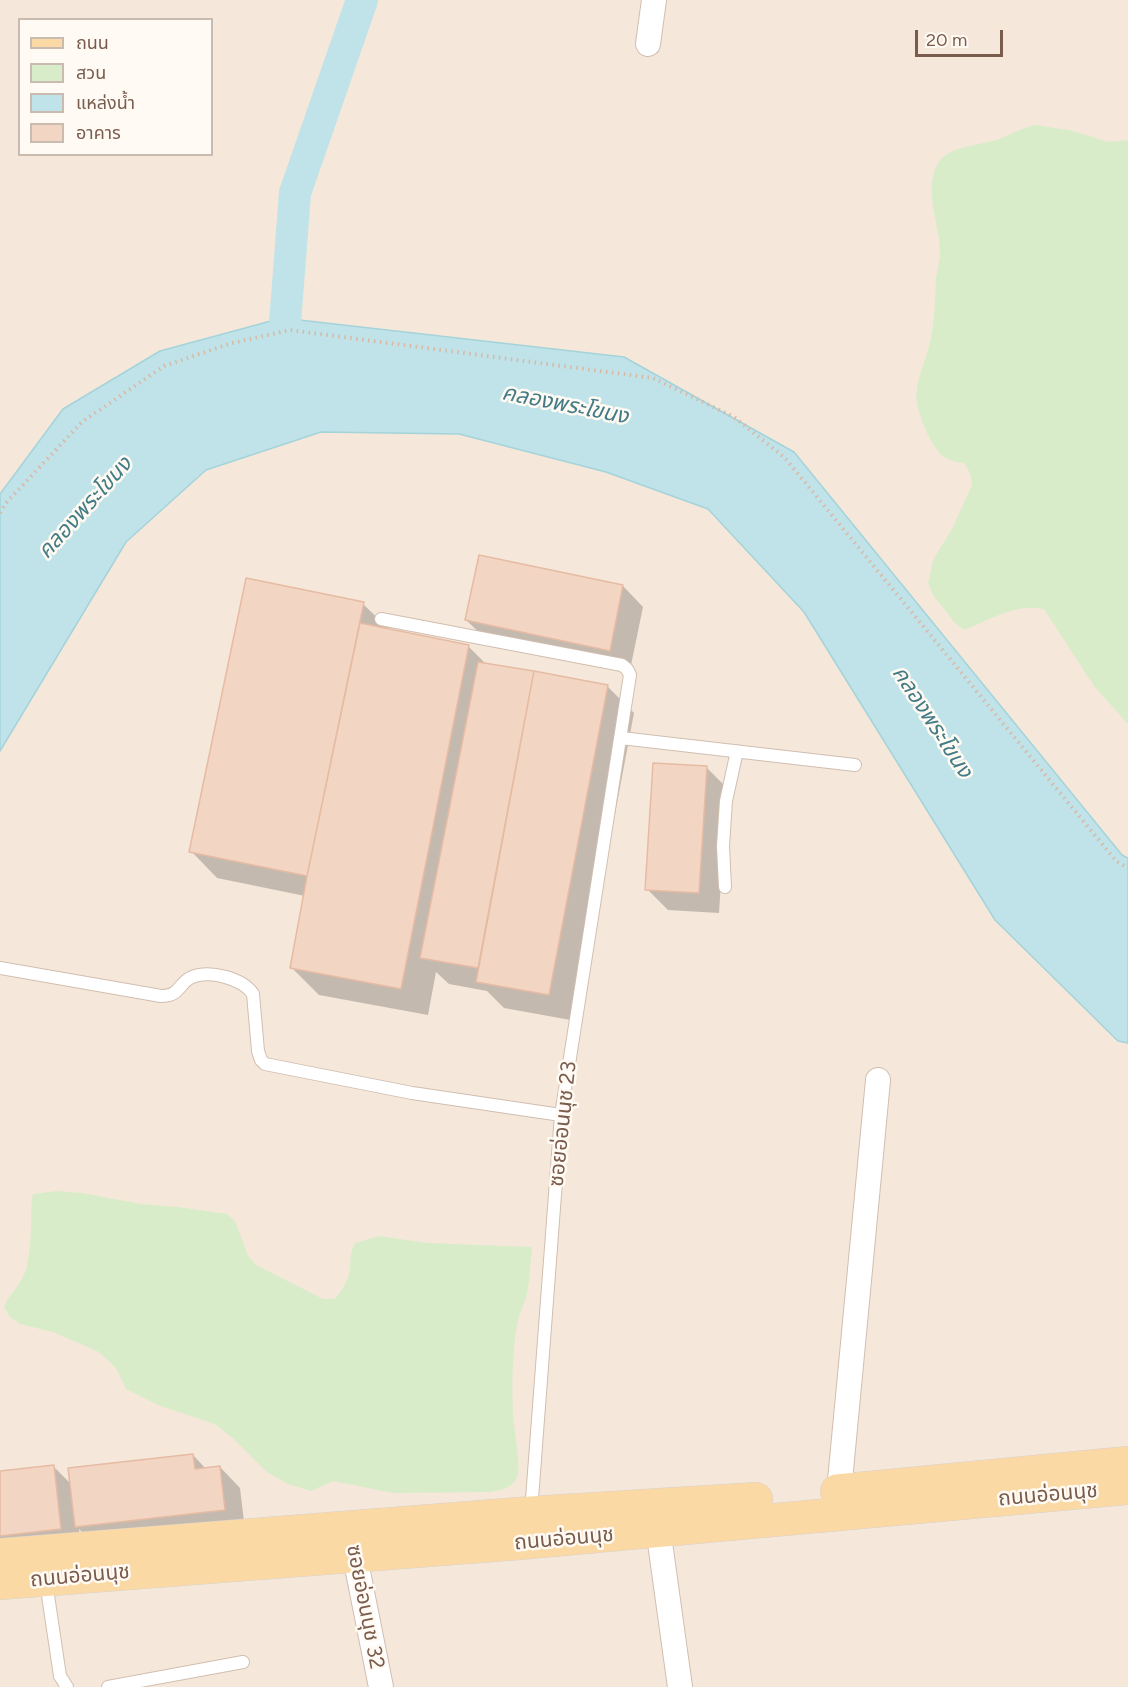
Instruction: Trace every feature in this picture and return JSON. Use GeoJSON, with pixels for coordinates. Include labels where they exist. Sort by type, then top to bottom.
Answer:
{"type":"FeatureCollection","features":[{"type":"Feature","properties":{"kind":"main road","name":"ถนนอ่อนนุช"},"geometry":{"type":"LineString","coordinates":[[352,1541],[531,1513],[656,1518],[727,1502],[1128,1463]]}},
{"type":"Feature","properties":{"kind":"main road","name":"ถนนอ่อนนุช"},"geometry":{"type":"LineString","coordinates":[[0,1582],[43,1565],[656,1518],[1128,1488]]}},
{"type":"Feature","properties":{"kind":"main road","name":"ถนนอ่อนนุช"},"geometry":{"type":"LineString","coordinates":[[0,1555],[43,1565]]}},
{"type":"Feature","properties":{"kind":"street"},"geometry":{"type":"LineString","coordinates":[[648,44],[654,0]]}},
{"type":"Feature","properties":{"kind":"street"},"geometry":{"type":"LineString","coordinates":[[838,1491],[878,1080]]}},
{"type":"Feature","properties":{"kind":"street"},"geometry":{"type":"LineString","coordinates":[[656,1518],[680,1687]]}},
{"type":"Feature","properties":{"kind":"street","name":"ซอยอ่อนนุช 32"},"geometry":{"type":"LineString","coordinates":[[352,1541],[381,1687]]}},
{"type":"Feature","properties":{"kind":"lane","name":"ซอยอ่อนนุช 23"},"geometry":{"type":"LineString","coordinates":[[381,619],[622,665],[627,669],[630,681],[561,1114],[531,1513]]}},
{"type":"Feature","properties":{"kind":"lane"},"geometry":{"type":"LineString","coordinates":[[621,738],[855,765]]}},
{"type":"Feature","properties":{"kind":"lane"},"geometry":{"type":"LineString","coordinates":[[725,887],[723,846],[726,801],[737,751]]}},
{"type":"Feature","properties":{"kind":"lane"},"geometry":{"type":"LineString","coordinates":[[0,968],[161,996],[174,994],[192,977],[207,975],[232,979],[249,988],[253,994],[258,1051],[265,1064],[412,1094],[561,1114]]}},
{"type":"Feature","properties":{"kind":"lane"},"geometry":{"type":"LineString","coordinates":[[43,1565],[60,1676],[67,1687]]}},
{"type":"Feature","properties":{"kind":"lane"},"geometry":{"type":"LineString","coordinates":[[108,1687],[243,1662]]}},
{"type":"Feature","properties":{"kind":"path"},"geometry":{"type":"LineString","coordinates":[[0,513],[5,504],[82,422],[164,366],[232,343],[290,330],[653,378],[734,417],[785,458],[1116,861],[1128,868]]}},
{"type":"Feature","properties":{"kind":"shaded area"},"geometry":{"type":"Polygon","coordinates":[[[0,0],[1128,0],[1128,1687],[0,1687],[0,0]]]}},
{"type":"Feature","properties":{"kind":"green space"},"geometry":{"type":"Polygon","coordinates":[[[1036,125],[1073,131],[1108,142],[1128,140],[1128,724],[1094,686],[1044,609],[1013,610],[964,630],[955,623],[933,595],[928,583],[933,560],[952,529],[972,485],[970,473],[964,463],[945,458],[930,439],[917,403],[919,380],[932,334],[940,255],[932,198],[933,176],[942,158],[957,149],[994,141],[1036,125]]]}},
{"type":"Feature","properties":{"kind":"green space"},"geometry":{"type":"Polygon","coordinates":[[[57,1191],[227,1214],[235,1221],[248,1256],[256,1265],[323,1299],[335,1299],[344,1286],[355,1243],[379,1236],[427,1243],[532,1247],[528,1288],[518,1320],[514,1355],[513,1413],[518,1464],[515,1481],[505,1488],[490,1492],[393,1493],[333,1481],[311,1491],[288,1484],[267,1472],[234,1439],[215,1424],[158,1405],[126,1389],[116,1368],[99,1352],[53,1332],[20,1324],[10,1317],[4,1307],[23,1277],[27,1266],[33,1194],[57,1191]]]}},
{"type":"Feature","properties":{"kind":"water","name":"คลองพระโขนง"},"geometry":{"type":"Polygon","coordinates":[[[282,318],[624,357],[794,452],[1122,855],[1128,858],[1128,1043],[1118,1041],[995,920],[804,612],[708,509],[606,472],[459,434],[321,432],[206,470],[126,542],[0,751],[0,494],[63,409],[160,351],[282,318]]]}},
{"type":"Feature","properties":{"kind":"building"},"geometry":{"type":"Polygon","coordinates":[[[479,555],[623,585],[610,651],[465,620],[479,555]]]}},
{"type":"Feature","properties":{"kind":"building"},"geometry":{"type":"Polygon","coordinates":[[[246,578],[364,602],[307,876],[189,852],[246,578]]]}},
{"type":"Feature","properties":{"kind":"building"},"geometry":{"type":"Polygon","coordinates":[[[360,623],[469,645],[401,989],[290,968],[360,623]]]}},
{"type":"Feature","properties":{"kind":"building"},"geometry":{"type":"Polygon","coordinates":[[[478,662],[534,671],[478,968],[420,958],[478,662]]]}},
{"type":"Feature","properties":{"kind":"building"},"geometry":{"type":"Polygon","coordinates":[[[534,671],[608,685],[549,995],[476,982],[534,671]]]}},
{"type":"Feature","properties":{"kind":"building"},"geometry":{"type":"Polygon","coordinates":[[[653,763],[707,766],[699,893],[645,890],[653,763]]]}},
{"type":"Feature","properties":{"kind":"building"},"geometry":{"type":"Polygon","coordinates":[[[193,1454],[195,1469],[220,1466],[225,1510],[75,1527],[68,1468],[193,1454]]]}},
{"type":"Feature","properties":{"kind":"building"},"geometry":{"type":"Polygon","coordinates":[[[54,1465],[61,1529],[0,1536],[0,1471],[54,1465]]]}},
{"type":"Feature","properties":{"kind":"waterway"},"geometry":{"type":"LineString","coordinates":[[282,362],[295,193],[362,0]]}}]}
